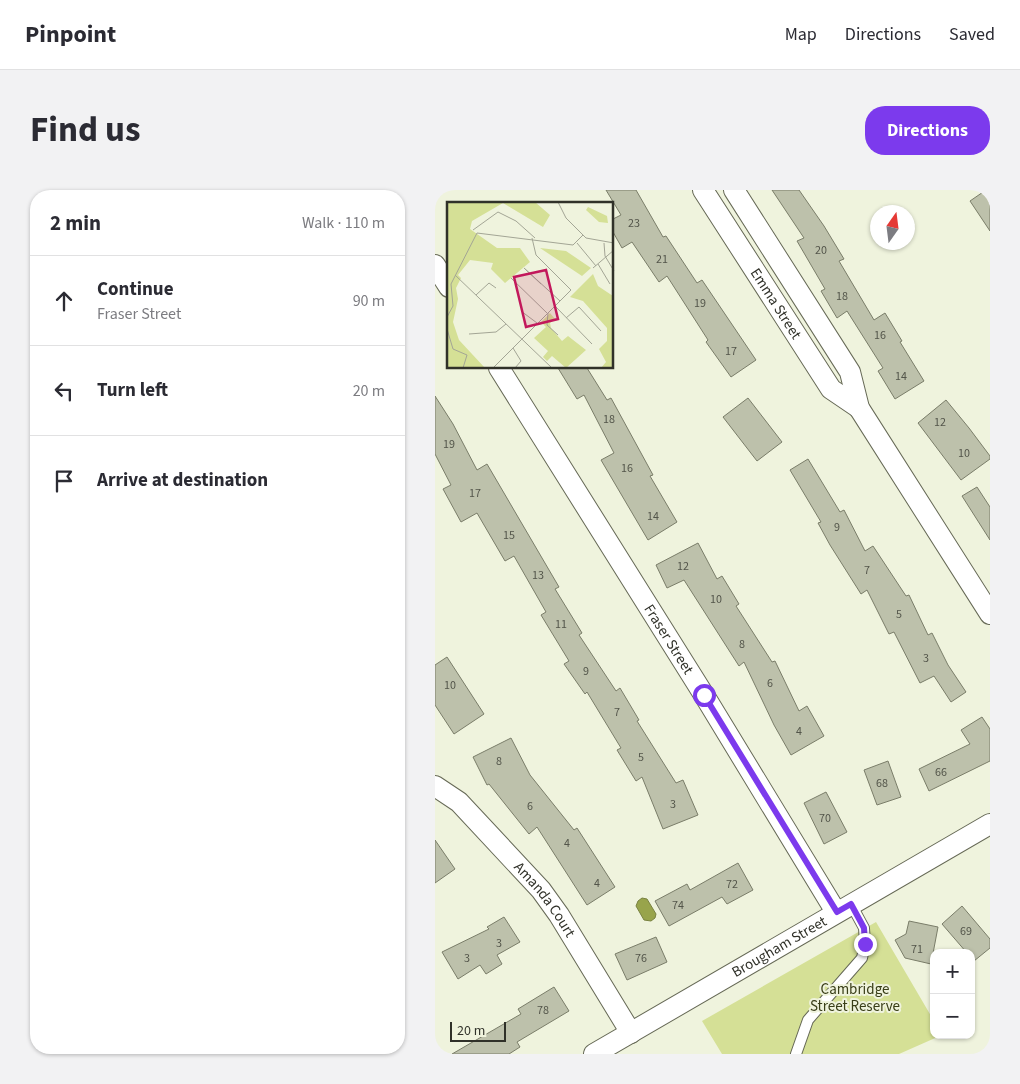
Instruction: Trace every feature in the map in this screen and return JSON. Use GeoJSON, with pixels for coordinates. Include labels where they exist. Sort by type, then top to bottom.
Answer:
{"type":"FeatureCollection","features":[{"type":"Feature","properties":{"kind":"street","name":"Emma Street"},"geometry":{"type":"LineString","coordinates":[[703,190],[831,389],[859,408]]}},
{"type":"Feature","properties":{"kind":"street","name":"Emma Street"},"geometry":{"type":"LineString","coordinates":[[734,190],[850,372],[859,408],[990,614]]}},
{"type":"Feature","properties":{"kind":"street"},"geometry":{"type":"LineString","coordinates":[[435,265],[447,284]]}},
{"type":"Feature","properties":{"kind":"street","name":"Fraser Street"},"geometry":{"type":"LineString","coordinates":[[500,369],[704,695],[844,908]]}},
{"type":"Feature","properties":{"kind":"street","name":"Amanda Court"},"geometry":{"type":"LineString","coordinates":[[435,786],[459,802],[541,890],[631,1033]]}},
{"type":"Feature","properties":{"kind":"street","name":"Brougham Street"},"geometry":{"type":"LineString","coordinates":[[594,1054],[990,824]]}},
{"type":"Feature","properties":{"kind":"lane"},"geometry":{"type":"LineString","coordinates":[[796,1054],[808,1020],[861,958],[865,944],[864,928],[844,908]]}},
{"type":"Feature","properties":{"kind":"green space","name":"Cambridge Street Reserve"},"geometry":{"type":"Polygon","coordinates":[[[876,922],[930,1014],[930,1039],[933,1039],[899,1054],[722,1054],[702,1021],[876,922]]]}},
{"type":"Feature","properties":{"kind":"shaded area"},"geometry":{"type":"Polygon","coordinates":[[[642,898],[647,899],[656,914],[655,918],[651,921],[644,920],[636,906],[642,898]]]}},
{"type":"Feature","properties":{"kind":"building"},"geometry":{"type":"Polygon","coordinates":[[[606,190],[636,190],[663,237],[666,236],[697,283],[702,280],[756,360],[731,377],[706,342],[708,340],[667,276],[659,282],[632,242],[622,248],[614,234],[614,218],[621,215],[606,190]]]}},
{"type":"Feature","properties":{"kind":"building"},"geometry":{"type":"Polygon","coordinates":[[[772,190],[799,190],[844,259],[839,261],[874,320],[885,313],[924,381],[895,399],[878,371],[883,368],[847,311],[837,318],[821,291],[825,289],[797,241],[804,238],[772,190]]]}},
{"type":"Feature","properties":{"kind":"building"},"geometry":{"type":"Polygon","coordinates":[[[986,190],[990,190],[990,231],[970,201],[986,190]]]}},
{"type":"Feature","properties":{"kind":"building"},"geometry":{"type":"Polygon","coordinates":[[[559,369],[588,369],[607,400],[611,398],[653,475],[650,476],[677,522],[648,540],[601,460],[614,453],[584,395],[577,399],[559,369]]]}},
{"type":"Feature","properties":{"kind":"building"},"geometry":{"type":"Polygon","coordinates":[[[435,396],[453,424],[477,470],[487,464],[559,587],[555,589],[582,633],[579,635],[616,691],[620,688],[639,720],[637,721],[676,783],[683,780],[698,815],[663,829],[642,777],[636,781],[617,750],[621,748],[587,692],[585,694],[564,664],[569,661],[541,615],[546,612],[514,556],[505,561],[477,513],[461,522],[443,489],[451,485],[435,454],[435,396]]]}},
{"type":"Feature","properties":{"kind":"building"},"geometry":{"type":"Polygon","coordinates":[[[748,398],[782,442],[757,461],[723,417],[748,398]]]}},
{"type":"Feature","properties":{"kind":"building"},"geometry":{"type":"Polygon","coordinates":[[[946,400],[990,456],[990,459],[961,480],[918,423],[946,400]]]}},
{"type":"Feature","properties":{"kind":"building"},"geometry":{"type":"Polygon","coordinates":[[[808,459],[840,512],[844,510],[865,551],[873,546],[906,596],[909,595],[928,635],[932,633],[948,665],[966,692],[951,702],[934,676],[920,683],[894,632],[889,634],[867,590],[861,594],[830,545],[818,523],[821,522],[790,470],[808,459]]]}},
{"type":"Feature","properties":{"kind":"building"},"geometry":{"type":"Polygon","coordinates":[[[977,487],[990,507],[990,540],[962,496],[977,487]]]}},
{"type":"Feature","properties":{"kind":"building"},"geometry":{"type":"Polygon","coordinates":[[[698,543],[717,579],[722,576],[739,604],[736,606],[772,662],[775,661],[799,711],[807,706],[824,736],[791,755],[774,725],[744,662],[739,666],[684,580],[667,588],[656,565],[698,543]]]}},
{"type":"Feature","properties":{"kind":"building"},"geometry":{"type":"Polygon","coordinates":[[[447,657],[484,714],[454,734],[435,705],[435,665],[447,657]]]}},
{"type":"Feature","properties":{"kind":"building"},"geometry":{"type":"Polygon","coordinates":[[[982,717],[990,729],[990,761],[929,791],[919,769],[970,744],[961,730],[982,717]]]}},
{"type":"Feature","properties":{"kind":"building"},"geometry":{"type":"Polygon","coordinates":[[[511,738],[530,775],[574,830],[577,828],[615,887],[587,905],[537,827],[529,834],[489,784],[487,785],[473,757],[511,738]]]}},
{"type":"Feature","properties":{"kind":"building"},"geometry":{"type":"Polygon","coordinates":[[[888,761],[901,797],[877,805],[864,770],[888,761]]]}},
{"type":"Feature","properties":{"kind":"building"},"geometry":{"type":"Polygon","coordinates":[[[826,792],[847,832],[824,844],[804,803],[826,792]]]}},
{"type":"Feature","properties":{"kind":"building"},"geometry":{"type":"Polygon","coordinates":[[[435,840],[455,869],[435,883],[435,840]]]}},
{"type":"Feature","properties":{"kind":"building"},"geometry":{"type":"Polygon","coordinates":[[[738,863],[753,890],[727,904],[722,897],[669,926],[655,901],[687,884],[690,890],[738,863]]]}},
{"type":"Feature","properties":{"kind":"building"},"geometry":{"type":"Polygon","coordinates":[[[962,906],[990,939],[990,948],[975,960],[975,949],[964,949],[942,924],[962,906]]]}},
{"type":"Feature","properties":{"kind":"building"},"geometry":{"type":"Polygon","coordinates":[[[504,917],[520,942],[497,955],[502,964],[486,974],[480,965],[458,979],[442,952],[489,929],[487,927],[504,917]]]}},
{"type":"Feature","properties":{"kind":"building"},"geometry":{"type":"Polygon","coordinates":[[[909,921],[938,927],[934,949],[930,949],[930,964],[905,958],[895,940],[906,934],[909,921]]]}},
{"type":"Feature","properties":{"kind":"building"},"geometry":{"type":"Polygon","coordinates":[[[656,937],[667,962],[627,980],[615,954],[656,937]]]}},
{"type":"Feature","properties":{"kind":"building"},"geometry":{"type":"Polygon","coordinates":[[[554,987],[569,1011],[517,1042],[520,1047],[509,1054],[452,1054],[521,1014],[518,1009],[554,987]]]}},
{"type":"Feature","properties":{"kind":"route"},"geometry":{"type":"LineString","coordinates":[[704,695],[837,912],[851,904],[864,928],[865,944]]}}]}
